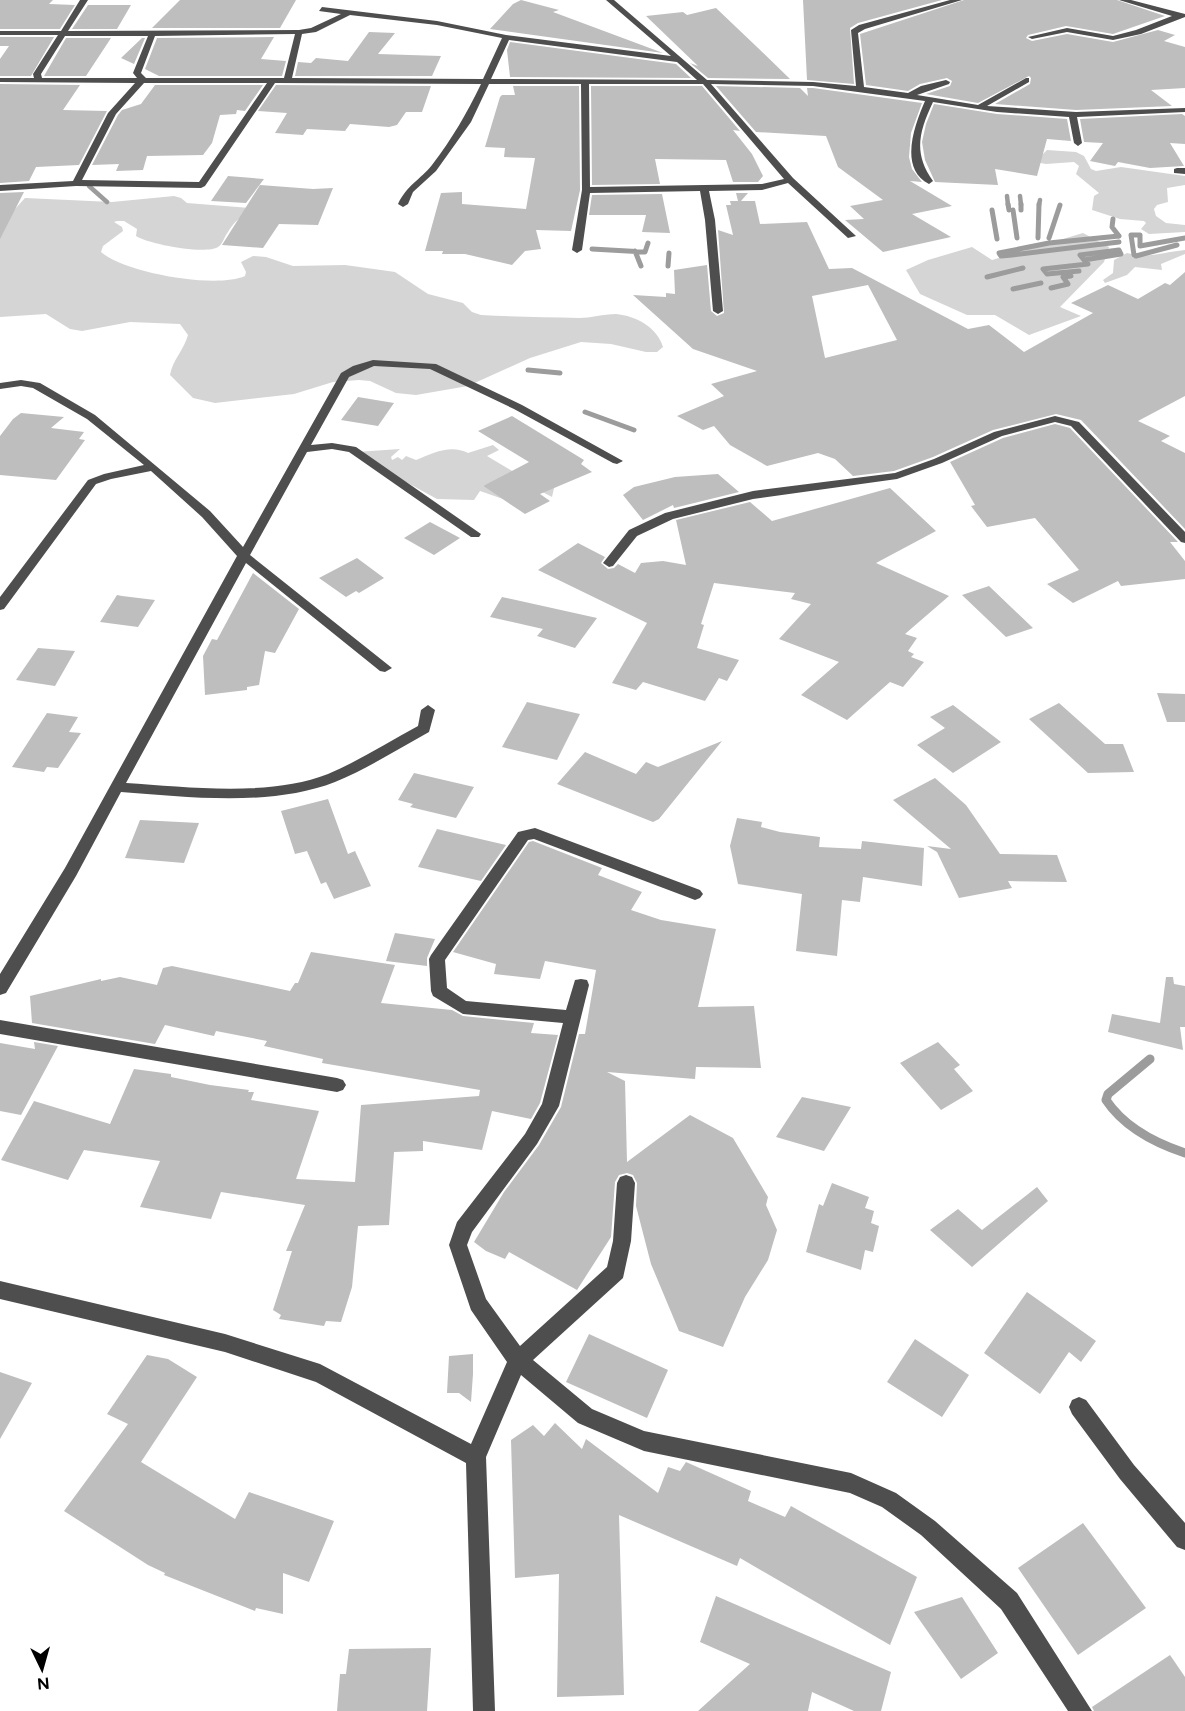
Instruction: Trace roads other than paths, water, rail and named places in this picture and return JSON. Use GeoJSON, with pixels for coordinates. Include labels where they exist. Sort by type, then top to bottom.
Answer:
{"type":"FeatureCollection","features":[{"type":"Feature","properties":{"kind":"street"},"geometry":{"type":"LineString","coordinates":[[39,80],[37,74],[84,0]]}},
{"type":"Feature","properties":{"kind":"street"},"geometry":{"type":"LineString","coordinates":[[610,0],[705,82],[789,180],[851,236]]}},
{"type":"Feature","properties":{"kind":"street"},"geometry":{"type":"LineString","coordinates":[[860,88],[854,32],[857,29],[958,0]]}},
{"type":"Feature","properties":{"kind":"street"},"geometry":{"type":"LineString","coordinates":[[1123,0],[1182,16]]}},
{"type":"Feature","properties":{"kind":"street"},"geometry":{"type":"LineString","coordinates":[[321,9],[437,23],[506,37],[681,60]]}},
{"type":"Feature","properties":{"kind":"street"},"geometry":{"type":"LineString","coordinates":[[0,33],[252,34],[299,32],[313,30],[348,14]]}},
{"type":"Feature","properties":{"kind":"street"},"geometry":{"type":"LineString","coordinates":[[1032,36],[1067,30],[1099,38],[1113,38],[1138,32],[1182,16]]}},
{"type":"Feature","properties":{"kind":"street"},"geometry":{"type":"LineString","coordinates":[[143,80],[137,73],[153,32]]}},
{"type":"Feature","properties":{"kind":"street"},"geometry":{"type":"LineString","coordinates":[[287,81],[299,32]]}},
{"type":"Feature","properties":{"kind":"street"},"geometry":{"type":"LineString","coordinates":[[403,204],[409,191],[433,169],[468,120],[506,37]]}},
{"type":"Feature","properties":{"kind":"street"},"geometry":{"type":"LineString","coordinates":[[0,80],[813,84],[860,88],[980,107],[1073,115],[1124,116],[1185,110]]}},
{"type":"Feature","properties":{"kind":"street"},"geometry":{"type":"LineString","coordinates":[[76,183],[97,138],[129,90],[143,80]]}},
{"type":"Feature","properties":{"kind":"street"},"geometry":{"type":"LineString","coordinates":[[980,107],[1026,80]]}},
{"type":"Feature","properties":{"kind":"street"},"geometry":{"type":"LineString","coordinates":[[0,188],[76,183],[189,187],[202,184],[272,81]]}},
{"type":"Feature","properties":{"kind":"street"},"geometry":{"type":"LineString","coordinates":[[577,250],[586,190],[585,82]]}},
{"type":"Feature","properties":{"kind":"street"},"geometry":{"type":"LineString","coordinates":[[909,96],[924,88],[946,82]]}},
{"type":"Feature","properties":{"kind":"street"},"geometry":{"type":"LineString","coordinates":[[929,181],[919,171],[915,144],[919,123],[930,99]]}},
{"type":"Feature","properties":{"kind":"street"},"geometry":{"type":"LineString","coordinates":[[1073,115],[1078,143]]}},
{"type":"Feature","properties":{"kind":"street"},"geometry":{"type":"LineString","coordinates":[[586,190],[762,187],[789,180]]}},
{"type":"Feature","properties":{"kind":"street"},"geometry":{"type":"LineString","coordinates":[[704,189],[710,219],[718,311]]}},
{"type":"Feature","properties":{"kind":"street"},"geometry":{"type":"LineString","coordinates":[[0,988],[71,872],[243,555],[345,375],[373,363],[432,366],[518,407],[617,461]]}},
{"type":"Feature","properties":{"kind":"street"},"geometry":{"type":"LineString","coordinates":[[0,386],[21,383],[36,385],[91,417],[206,514],[243,555],[385,668]]}},
{"type":"Feature","properties":{"kind":"street"},"geometry":{"type":"LineString","coordinates":[[609,563],[633,533],[669,516],[753,495],[897,476],[938,461],[998,434],[1055,419],[1075,424],[1185,539]]}},
{"type":"Feature","properties":{"kind":"street"},"geometry":{"type":"LineString","coordinates":[[305,449],[332,446],[352,449],[475,534]]}},
{"type":"Feature","properties":{"kind":"street"},"geometry":{"type":"LineString","coordinates":[[0,606],[92,482],[108,476],[153,467]]}},
{"type":"Feature","properties":{"kind":"street"},"geometry":{"type":"LineString","coordinates":[[117,787],[214,794],[279,789],[331,778],[424,729],[428,710]]}},
{"type":"Feature","properties":{"kind":"street"},"geometry":{"type":"LineString","coordinates":[[572,1017],[463,1007],[440,991],[437,959],[516,843],[523,836],[535,833],[695,894]]}},
{"type":"Feature","properties":{"kind":"street"},"geometry":{"type":"LineString","coordinates":[[581,985],[550,1106],[531,1139],[464,1228],[458,1245],[478,1304],[518,1360],[585,1416],[644,1442],[851,1483],[889,1500],[928,1528],[1010,1601],[1081,1711]]}},
{"type":"Feature","properties":{"kind":"street"},"geometry":{"type":"LineString","coordinates":[[0,1027],[337,1085]]}},
{"type":"Feature","properties":{"kind":"street"},"geometry":{"type":"LineString","coordinates":[[484,1711],[476,1457],[518,1360],[616,1272],[622,1241],[626,1183]]}},
{"type":"Feature","properties":{"kind":"street"},"geometry":{"type":"LineString","coordinates":[[0,1290],[225,1343],[320,1374],[476,1457]]}},
{"type":"Feature","properties":{"kind":"street"},"geometry":{"type":"LineString","coordinates":[[1079,1407],[1127,1472],[1185,1539]]}},
{"type":"Feature","properties":{"kind":"waterway"},"geometry":{"type":"LineString","coordinates":[[90,184],[89,186],[107,202]]}},
{"type":"Feature","properties":{"kind":"waterway"},"geometry":{"type":"LineString","coordinates":[[1007,196],[1008,205]]}},
{"type":"Feature","properties":{"kind":"waterway"},"geometry":{"type":"LineString","coordinates":[[1020,196],[1021,205]]}},
{"type":"Feature","properties":{"kind":"waterway"},"geometry":{"type":"LineString","coordinates":[[1039,205],[1040,200]]}},
{"type":"Feature","properties":{"kind":"waterway"},"geometry":{"type":"LineString","coordinates":[[1008,204],[1009,210]]}},
{"type":"Feature","properties":{"kind":"waterway"},"geometry":{"type":"LineString","coordinates":[[1038,238],[1039,204]]}},
{"type":"Feature","properties":{"kind":"waterway"},"geometry":{"type":"LineString","coordinates":[[1021,205],[1021,210]]}},
{"type":"Feature","properties":{"kind":"waterway"},"geometry":{"type":"LineString","coordinates":[[1049,238],[1060,205]]}},
{"type":"Feature","properties":{"kind":"waterway"},"geometry":{"type":"LineString","coordinates":[[992,210],[997,239]]}},
{"type":"Feature","properties":{"kind":"waterway"},"geometry":{"type":"LineString","coordinates":[[1013,210],[1017,238]]}},
{"type":"Feature","properties":{"kind":"waterway"},"geometry":{"type":"LineString","coordinates":[[1113,219],[1112,227],[1119,236],[1049,243],[999,253],[1001,256],[1012,255],[1119,242]]}},
{"type":"Feature","properties":{"kind":"waterway"},"geometry":{"type":"LineString","coordinates":[[1134,255],[1131,235],[1140,235],[1140,246],[1185,238]]}},
{"type":"Feature","properties":{"kind":"waterway"},"geometry":{"type":"LineString","coordinates":[[635,251],[645,252],[648,243]]}},
{"type":"Feature","properties":{"kind":"waterway"},"geometry":{"type":"LineString","coordinates":[[1136,256],[1177,245]]}},
{"type":"Feature","properties":{"kind":"waterway"},"geometry":{"type":"LineString","coordinates":[[592,249],[635,251]]}},
{"type":"Feature","properties":{"kind":"waterway"},"geometry":{"type":"LineString","coordinates":[[1119,250],[1121,254],[1084,260],[1080,255],[1119,250]]}},
{"type":"Feature","properties":{"kind":"waterway"},"geometry":{"type":"LineString","coordinates":[[635,251],[641,266]]}},
{"type":"Feature","properties":{"kind":"waterway"},"geometry":{"type":"LineString","coordinates":[[668,266],[669,253]]}},
{"type":"Feature","properties":{"kind":"waterway"},"geometry":{"type":"LineString","coordinates":[[1079,271],[1047,274],[1043,269],[1088,264]]}},
{"type":"Feature","properties":{"kind":"waterway"},"geometry":{"type":"LineString","coordinates":[[987,277],[1023,268]]}},
{"type":"Feature","properties":{"kind":"waterway"},"geometry":{"type":"LineString","coordinates":[[1051,288],[1068,284],[1063,277],[1071,276]]}},
{"type":"Feature","properties":{"kind":"waterway"},"geometry":{"type":"LineString","coordinates":[[1013,289],[1041,283]]}},
{"type":"Feature","properties":{"kind":"waterway"},"geometry":{"type":"LineString","coordinates":[[528,370],[560,373]]}},
{"type":"Feature","properties":{"kind":"waterway"},"geometry":{"type":"LineString","coordinates":[[585,412],[634,430]]}},
{"type":"Feature","properties":{"kind":"waterway"},"geometry":{"type":"LineString","coordinates":[[1150,1059],[1108,1094],[1106,1100],[1113,1110],[1141,1133],[1185,1153]]}}]}
